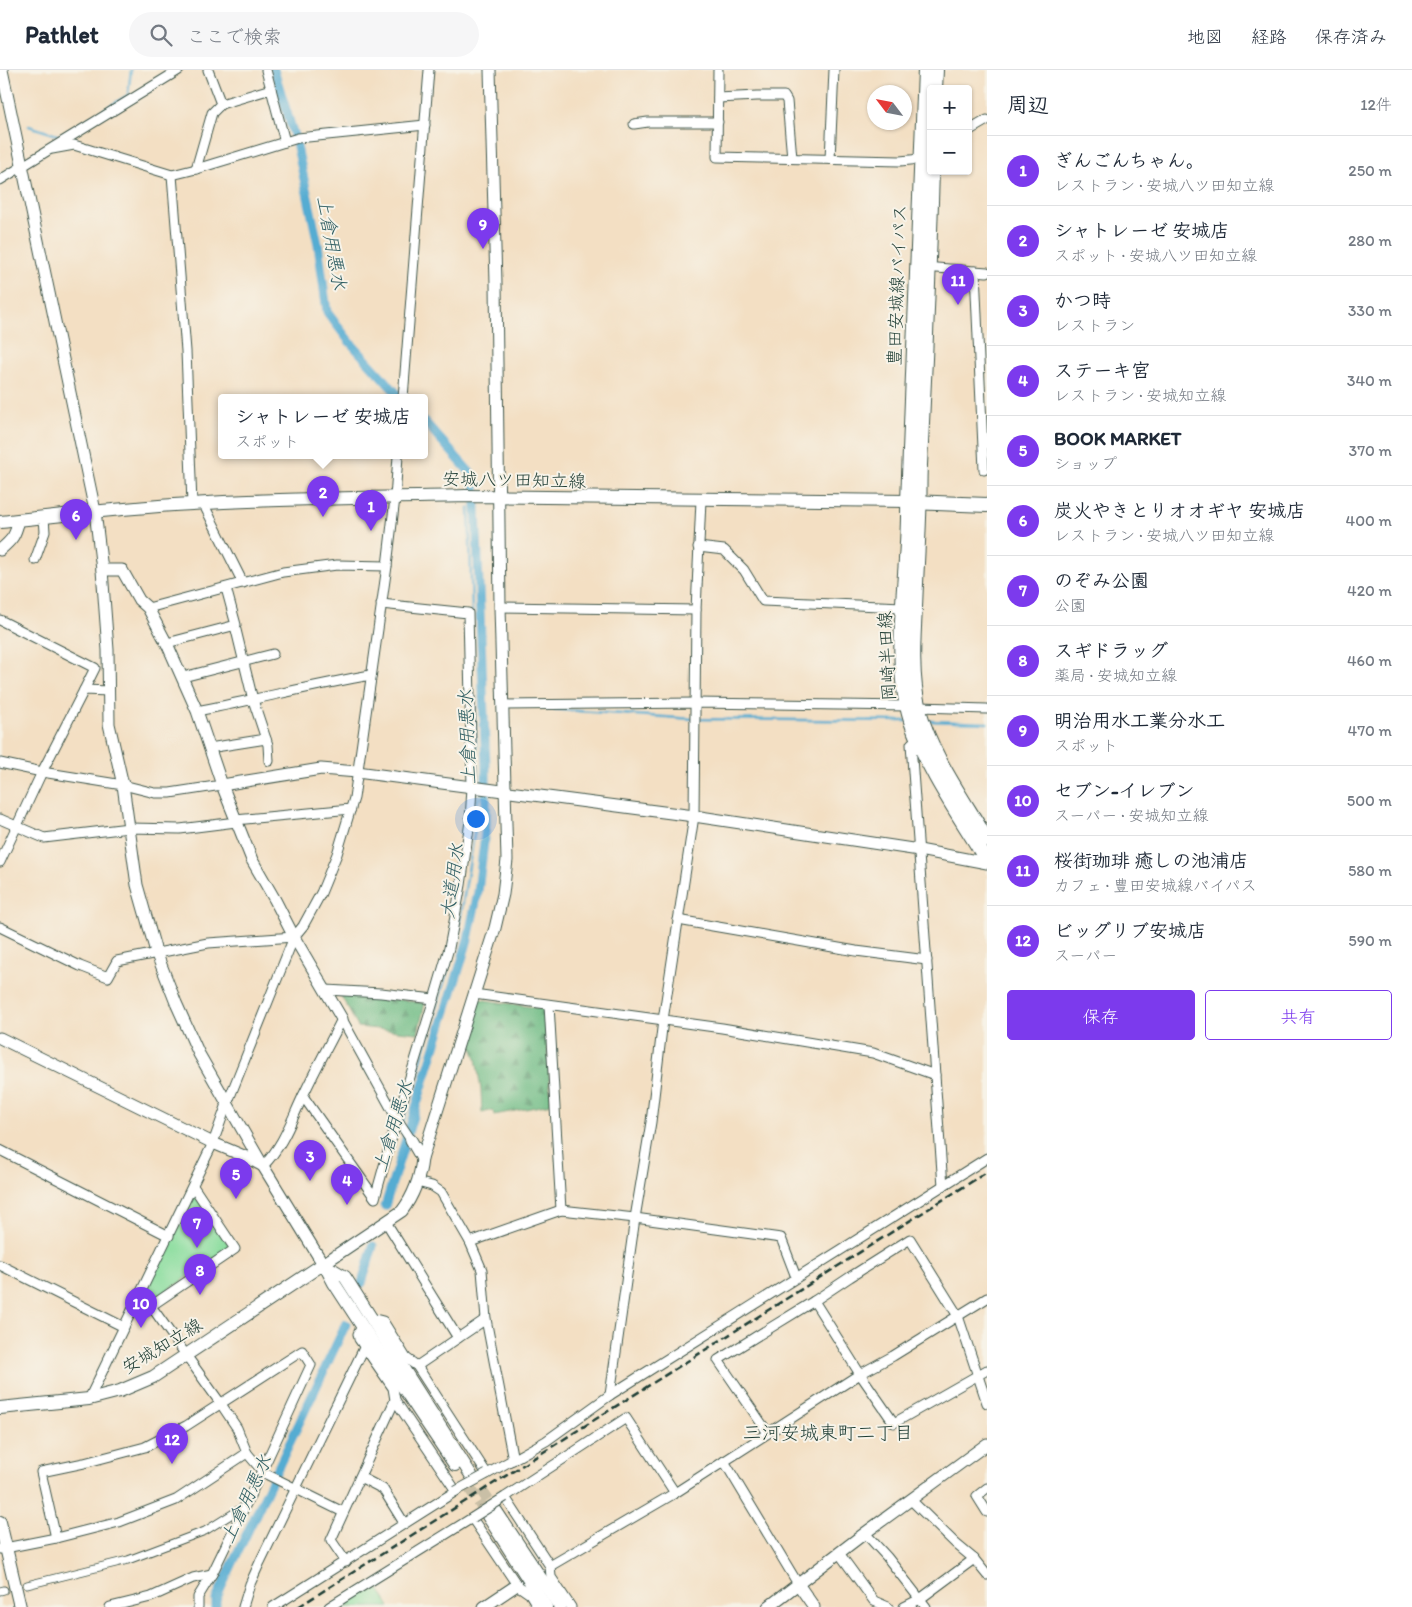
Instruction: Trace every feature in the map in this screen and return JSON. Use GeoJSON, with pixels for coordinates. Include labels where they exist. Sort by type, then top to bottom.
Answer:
{"type":"FeatureCollection","features":[{"type":"Feature","properties":{"kind":"main road","name":"豊田安城線バイパス"},"geometry":{"type":"LineString","coordinates":[[914,502],[926,156],[925,70]]}},
{"type":"Feature","properties":{"kind":"main road"},"geometry":{"type":"LineString","coordinates":[[935,85],[936,70]]}},
{"type":"Feature","properties":{"kind":"main road","name":"豊田安城線バイパス"},"geometry":{"type":"LineString","coordinates":[[923,267],[932,175]]}},
{"type":"Feature","properties":{"kind":"main road","name":"安城八ツ田知立線"},"geometry":{"type":"LineString","coordinates":[[0,522],[95,511],[197,503],[465,496],[914,502]]}},
{"type":"Feature","properties":{"kind":"main road"},"geometry":{"type":"LineString","coordinates":[[914,502],[987,505]]}},
{"type":"Feature","properties":{"kind":"main road","name":"岡崎半田線"},"geometry":{"type":"LineString","coordinates":[[914,502],[908,523],[903,607],[904,674],[913,706],[926,733],[987,840]]}},
{"type":"Feature","properties":{"kind":"main road","name":"岡崎半田線"},"geometry":{"type":"LineString","coordinates":[[914,502],[914,678],[911,720],[948,798],[987,862]]}},
{"type":"Feature","properties":{"kind":"main road"},"geometry":{"type":"LineString","coordinates":[[323,1264],[334,1283],[366,1322],[468,1478]]}},
{"type":"Feature","properties":{"kind":"main road","name":"安城知立線"},"geometry":{"type":"LineString","coordinates":[[0,1408],[89,1399],[120,1391],[153,1377],[323,1264]]}},
{"type":"Feature","properties":{"kind":"main road"},"geometry":{"type":"LineString","coordinates":[[546,1607],[492,1513],[560,1607]]}},
{"type":"Feature","properties":{"kind":"main road"},"geometry":{"type":"LineString","coordinates":[[0,1522],[3,1549],[20,1607]]}},
{"type":"Feature","properties":{"kind":"street"},"geometry":{"type":"LineString","coordinates":[[2,70],[95,511],[108,650],[109,724],[124,785],[137,885],[156,952],[199,1054],[263,1166],[323,1264],[402,1211],[409,1202],[417,1182],[422,1159],[503,894],[507,860],[500,791],[504,705],[500,607],[496,283],[490,70]]}},
{"type":"Feature","properties":{"kind":"street"},"geometry":{"type":"LineString","coordinates":[[0,180],[180,70]]}},
{"type":"Feature","properties":{"kind":"street"},"geometry":{"type":"LineString","coordinates":[[208,70],[221,104]]}},
{"type":"Feature","properties":{"kind":"street"},"geometry":{"type":"LineString","coordinates":[[266,70],[270,89],[291,140]]}},
{"type":"Feature","properties":{"kind":"street"},"geometry":{"type":"LineString","coordinates":[[403,394],[429,70]]}},
{"type":"Feature","properties":{"kind":"street"},"geometry":{"type":"LineString","coordinates":[[718,70],[717,157],[900,161],[926,156]]}},
{"type":"Feature","properties":{"kind":"street"},"geometry":{"type":"LineString","coordinates":[[830,159],[834,70]]}},
{"type":"Feature","properties":{"kind":"street"},"geometry":{"type":"LineString","coordinates":[[196,169],[212,113],[221,104],[270,89]]}},
{"type":"Feature","properties":{"kind":"street"},"geometry":{"type":"LineString","coordinates":[[718,98],[784,96],[787,101],[792,158]]}},
{"type":"Feature","properties":{"kind":"street"},"geometry":{"type":"LineString","coordinates":[[970,130],[987,120]]}},
{"type":"Feature","properties":{"kind":"street"},"geometry":{"type":"LineString","coordinates":[[634,124],[648,122],[718,122]]}},
{"type":"Feature","properties":{"kind":"street"},"geometry":{"type":"LineString","coordinates":[[52,149],[74,145],[172,175],[291,140],[425,125]]}},
{"type":"Feature","properties":{"kind":"street"},"geometry":{"type":"LineString","coordinates":[[172,175],[197,503],[243,583]]}},
{"type":"Feature","properties":{"kind":"street"},"geometry":{"type":"LineString","coordinates":[[923,267],[987,272]]}},
{"type":"Feature","properties":{"kind":"street"},"geometry":{"type":"LineString","coordinates":[[975,271],[984,470]]}},
{"type":"Feature","properties":{"kind":"street"},"geometry":{"type":"LineString","coordinates":[[89,1399],[213,1144],[227,1104],[294,937],[303,926],[321,893],[337,854],[354,798],[387,566],[398,459]]}},
{"type":"Feature","properties":{"kind":"street"},"geometry":{"type":"LineString","coordinates":[[610,1395],[694,816],[696,610],[701,500]]}},
{"type":"Feature","properties":{"kind":"street"},"geometry":{"type":"LineString","coordinates":[[35,560],[45,532],[44,517]]}},
{"type":"Feature","properties":{"kind":"street"},"geometry":{"type":"LineString","coordinates":[[0,550],[15,536],[19,520]]}},
{"type":"Feature","properties":{"kind":"street"},"geometry":{"type":"LineString","coordinates":[[698,548],[724,550],[744,570],[763,601],[903,607]]}},
{"type":"Feature","properties":{"kind":"street"},"geometry":{"type":"LineString","coordinates":[[148,608],[283,572],[337,566],[387,566]]}},
{"type":"Feature","properties":{"kind":"street"},"geometry":{"type":"LineString","coordinates":[[102,570],[122,570],[139,600],[148,608],[167,644],[197,711],[222,785],[252,860],[397,1119],[422,1159]]}},
{"type":"Feature","properties":{"kind":"street"},"geometry":{"type":"LineString","coordinates":[[226,588],[253,700],[266,739],[269,761]]}},
{"type":"Feature","properties":{"kind":"street"},"geometry":{"type":"LineString","coordinates":[[303,1096],[375,1198],[449,948],[461,885],[473,787],[468,613],[381,604]]}},
{"type":"Feature","properties":{"kind":"street"},"geometry":{"type":"LineString","coordinates":[[500,607],[696,610]]}},
{"type":"Feature","properties":{"kind":"street"},"geometry":{"type":"LineString","coordinates":[[0,620],[94,668],[0,862]]}},
{"type":"Feature","properties":{"kind":"street"},"geometry":{"type":"LineString","coordinates":[[167,644],[234,626]]}},
{"type":"Feature","properties":{"kind":"street"},"geometry":{"type":"LineString","coordinates":[[182,677],[273,654]]}},
{"type":"Feature","properties":{"kind":"street"},"geometry":{"type":"LineString","coordinates":[[197,711],[371,675]]}},
{"type":"Feature","properties":{"kind":"street"},"geometry":{"type":"LineString","coordinates":[[84,690],[109,691]]}},
{"type":"Feature","properties":{"kind":"street"},"geometry":{"type":"LineString","coordinates":[[504,705],[695,703],[987,709]]}},
{"type":"Feature","properties":{"kind":"street"},"geometry":{"type":"LineString","coordinates":[[918,738],[911,744],[943,1186]]}},
{"type":"Feature","properties":{"kind":"street"},"geometry":{"type":"LineString","coordinates":[[209,748],[266,739]]}},
{"type":"Feature","properties":{"kind":"street"},"geometry":{"type":"LineString","coordinates":[[0,764],[124,785],[155,793],[170,793],[321,769],[357,772],[694,816],[987,862]]}},
{"type":"Feature","properties":{"kind":"street"},"geometry":{"type":"LineString","coordinates":[[0,819],[44,838],[129,828],[180,829],[351,809]]}},
{"type":"Feature","properties":{"kind":"street"},"geometry":{"type":"LineString","coordinates":[[678,920],[856,951],[927,960]]}},
{"type":"Feature","properties":{"kind":"street"},"geometry":{"type":"LineString","coordinates":[[0,927],[80,966],[108,977],[117,961],[156,952],[208,943],[294,937]]}},
{"type":"Feature","properties":{"kind":"street"},"geometry":{"type":"LineString","coordinates":[[326,990],[381,992],[434,999]]}},
{"type":"Feature","properties":{"kind":"street"},"geometry":{"type":"LineString","coordinates":[[474,994],[722,1028],[873,1053],[935,1075]]}},
{"type":"Feature","properties":{"kind":"street"},"geometry":{"type":"LineString","coordinates":[[549,1005],[561,1210]]}},
{"type":"Feature","properties":{"kind":"street"},"geometry":{"type":"LineString","coordinates":[[263,1166],[272,1158],[285,1136],[342,1019]]}},
{"type":"Feature","properties":{"kind":"street"},"geometry":{"type":"LineString","coordinates":[[0,1038],[213,1144],[244,1156],[263,1166]]}},
{"type":"Feature","properties":{"kind":"street"},"geometry":{"type":"LineString","coordinates":[[0,1150],[169,1236]]}},
{"type":"Feature","properties":{"kind":"street"},"geometry":{"type":"LineString","coordinates":[[273,1607],[346,1562],[404,1523],[546,1441],[610,1395],[987,1158]]}},
{"type":"Feature","properties":{"kind":"street"},"geometry":{"type":"LineString","coordinates":[[417,1182],[432,1186],[441,1192],[470,1242],[482,1270],[486,1320],[513,1460]]}},
{"type":"Feature","properties":{"kind":"street"},"geometry":{"type":"LineString","coordinates":[[151,1306],[235,1249],[193,1186]]}},
{"type":"Feature","properties":{"kind":"street"},"geometry":{"type":"LineString","coordinates":[[470,1242],[561,1210],[780,1238],[796,1277]]}},
{"type":"Feature","properties":{"kind":"street"},"geometry":{"type":"LineString","coordinates":[[386,1222],[458,1338]]}},
{"type":"Feature","properties":{"kind":"street"},"geometry":{"type":"LineString","coordinates":[[768,1433],[718,1360],[910,1239],[958,1316],[987,1403]]}},
{"type":"Feature","properties":{"kind":"street"},"geometry":{"type":"LineString","coordinates":[[0,1265],[124,1327]]}},
{"type":"Feature","properties":{"kind":"street"},"geometry":{"type":"LineString","coordinates":[[141,1292],[221,1404],[237,1428],[247,1454],[263,1472],[343,1512]]}},
{"type":"Feature","properties":{"kind":"street"},"geometry":{"type":"LineString","coordinates":[[550,1566],[675,1493],[860,1374],[987,1298]]}},
{"type":"Feature","properties":{"kind":"street"},"geometry":{"type":"LineString","coordinates":[[814,1301],[860,1374],[894,1423],[987,1370]]}},
{"type":"Feature","properties":{"kind":"street"},"geometry":{"type":"LineString","coordinates":[[417,1366],[486,1320]]}},
{"type":"Feature","properties":{"kind":"street"},"geometry":{"type":"LineString","coordinates":[[456,1492],[395,1400],[393,1388],[359,1339],[358,1334],[366,1322],[383,1321],[406,1358],[417,1366],[487,1474]]}},
{"type":"Feature","properties":{"kind":"street"},"geometry":{"type":"LineString","coordinates":[[243,1607],[250,1584],[365,1346]]}},
{"type":"Feature","properties":{"kind":"street"},"geometry":{"type":"LineString","coordinates":[[56,1538],[41,1472],[145,1447],[186,1426],[302,1351],[311,1365],[263,1472],[198,1598],[198,1607]]}},
{"type":"Feature","properties":{"kind":"street"},"geometry":{"type":"LineString","coordinates":[[346,1562],[331,1540],[395,1400]]}},
{"type":"Feature","properties":{"kind":"street"},"geometry":{"type":"LineString","coordinates":[[329,1607],[505,1497],[626,1418],[675,1493]]}},
{"type":"Feature","properties":{"kind":"street"},"geometry":{"type":"LineString","coordinates":[[768,1607],[987,1444]]}},
{"type":"Feature","properties":{"kind":"street"},"geometry":{"type":"LineString","coordinates":[[3,1549],[119,1522],[176,1500],[247,1454]]}},
{"type":"Feature","properties":{"kind":"street"},"geometry":{"type":"LineString","coordinates":[[724,1461],[798,1584],[814,1607]]}},
{"type":"Feature","properties":{"kind":"street"},"geometry":{"type":"LineString","coordinates":[[360,1477],[383,1489],[404,1523]]}},
{"type":"Feature","properties":{"kind":"street"},"geometry":{"type":"LineString","coordinates":[[987,1488],[977,1496],[987,1512]]}},
{"type":"Feature","properties":{"kind":"street"},"geometry":{"type":"LineString","coordinates":[[505,1497],[550,1566],[550,1577],[571,1607]]}},
{"type":"Feature","properties":{"kind":"street"},"geometry":{"type":"LineString","coordinates":[[911,1500],[974,1559],[987,1576]]}},
{"type":"Feature","properties":{"kind":"street"},"geometry":{"type":"LineString","coordinates":[[27,1585],[128,1560],[205,1531],[245,1506]]}},
{"type":"Feature","properties":{"kind":"street"},"geometry":{"type":"LineString","coordinates":[[472,1518],[517,1586],[530,1594],[538,1607]]}},
{"type":"Feature","properties":{"kind":"street"},"geometry":{"type":"LineString","coordinates":[[865,1533],[887,1557],[926,1607]]}},
{"type":"Feature","properties":{"kind":"street"},"geometry":{"type":"LineString","coordinates":[[839,1553],[874,1601],[888,1607]]}},
{"type":"Feature","properties":{"kind":"street"},"geometry":{"type":"LineString","coordinates":[[904,1607],[920,1599],[974,1559]]}},
{"type":"Feature","properties":{"kind":"street"},"geometry":{"type":"LineString","coordinates":[[110,1607],[137,1604],[193,1578],[212,1574]]}},
{"type":"Feature","properties":{"kind":"street"},"geometry":{"type":"LineString","coordinates":[[484,1607],[517,1586]]}},
{"type":"Feature","properties":{"kind":"green space"},"geometry":{"type":"Polygon","coordinates":[[[339,992],[425,1003],[418,1033],[358,1027],[339,992]]]}},
{"type":"Feature","properties":{"kind":"green space"},"geometry":{"type":"Polygon","coordinates":[[[478,999],[545,1009],[551,1104],[494,1115],[493,1110],[482,1113],[481,1090],[476,1058],[468,1037],[478,999]]]}},
{"type":"Feature","properties":{"kind":"green space"},"geometry":{"type":"Polygon","coordinates":[[[192,1194],[195,1195],[229,1245],[228,1251],[154,1299],[148,1295],[146,1289],[192,1194]]]}},
{"type":"Feature","properties":{"kind":"green space"},"geometry":{"type":"Polygon","coordinates":[[[376,1584],[390,1607],[342,1607],[376,1584]]]}},
{"type":"Feature","properties":{"kind":"waterway"},"geometry":{"type":"LineString","coordinates":[[29,126],[60,136],[128,95],[131,70]]}},
{"type":"Feature","properties":{"kind":"waterway","name":"上倉用悪水"},"geometry":{"type":"LineString","coordinates":[[274,70],[296,142],[318,244],[327,312],[349,341],[397,394]]}},
{"type":"Feature","properties":{"kind":"waterway","name":"上倉用悪水"},"geometry":{"type":"LineString","coordinates":[[385,1206],[468,939],[478,892],[486,825],[486,767],[475,482],[474,477],[428,425]]}},
{"type":"Feature","properties":{"kind":"waterway","name":"大道用水"},"geometry":{"type":"LineString","coordinates":[[469,508],[472,612]]}},
{"type":"Feature","properties":{"kind":"waterway","name":"大道用水"},"geometry":{"type":"LineString","coordinates":[[474,697],[478,784]]}},
{"type":"Feature","properties":{"kind":"waterway"},"geometry":{"type":"LineString","coordinates":[[549,709],[693,719],[906,721]]}},
{"type":"Feature","properties":{"kind":"waterway"},"geometry":{"type":"LineString","coordinates":[[929,721],[987,723]]}},
{"type":"Feature","properties":{"kind":"waterway","name":"大道用水"},"geometry":{"type":"LineString","coordinates":[[403,1122],[457,939],[479,792]]}},
{"type":"Feature","properties":{"kind":"waterway","name":"上倉用悪水"},"geometry":{"type":"LineString","coordinates":[[362,1283],[373,1246]]}},
{"type":"Feature","properties":{"kind":"waterway","name":"上倉用悪水"},"geometry":{"type":"LineString","coordinates":[[216,1607],[216,1600],[222,1586],[346,1324]]}},
{"type":"Feature","properties":{"kind":"tunnel"},"geometry":{"type":"LineString","coordinates":[[471,1475],[496,1511]]}},
{"type":"Feature","properties":{"kind":"tunnel"},"geometry":{"type":"LineString","coordinates":[[469,1487],[488,1516]]}},
{"type":"Feature","properties":{"kind":"railway"},"geometry":{"type":"LineString","coordinates":[[298,1607],[987,1172]]}},
{"type":"Feature","properties":{"kind":"place","name":"明治用水工業分水工"},"geometry":{"type":"Point","coordinates":[483,249]}},
{"type":"Feature","properties":{"kind":"place","name":"桜街珈琲 癒しの池浦店"},"geometry":{"type":"Point","coordinates":[958,305]}},
{"type":"Feature","properties":{"kind":"place","name":"シャトレーゼ 安城店"},"geometry":{"type":"Point","coordinates":[323,517]}},
{"type":"Feature","properties":{"kind":"place","name":"ぎんごんちゃん。"},"geometry":{"type":"Point","coordinates":[371,531]}},
{"type":"Feature","properties":{"kind":"place","name":"炭火やきとりオオギヤ 安城店"},"geometry":{"type":"Point","coordinates":[76,540]}},
{"type":"Feature","properties":{"kind":"place","name":"かつ時"},"geometry":{"type":"Point","coordinates":[310,1181]}},
{"type":"Feature","properties":{"kind":"place","name":"BOOK MARKET"},"geometry":{"type":"Point","coordinates":[236,1199]}},
{"type":"Feature","properties":{"kind":"place","name":"ステーキ宮"},"geometry":{"type":"Point","coordinates":[347,1205]}},
{"type":"Feature","properties":{"kind":"place","name":"のぞみ公園"},"geometry":{"type":"Point","coordinates":[197,1248]}},
{"type":"Feature","properties":{"kind":"place","name":"スギドラッグ"},"geometry":{"type":"Point","coordinates":[200,1295]}},
{"type":"Feature","properties":{"kind":"place","name":"セブン-イレブン"},"geometry":{"type":"Point","coordinates":[141,1328]}},
{"type":"Feature","properties":{"kind":"place","name":"ビッグリブ安城店"},"geometry":{"type":"Point","coordinates":[172,1464]}},
{"type":"Feature","properties":{"kind":"district","name":"三河安城東町二丁目"},"geometry":{"type":"Point","coordinates":[828,1432]}}]}
